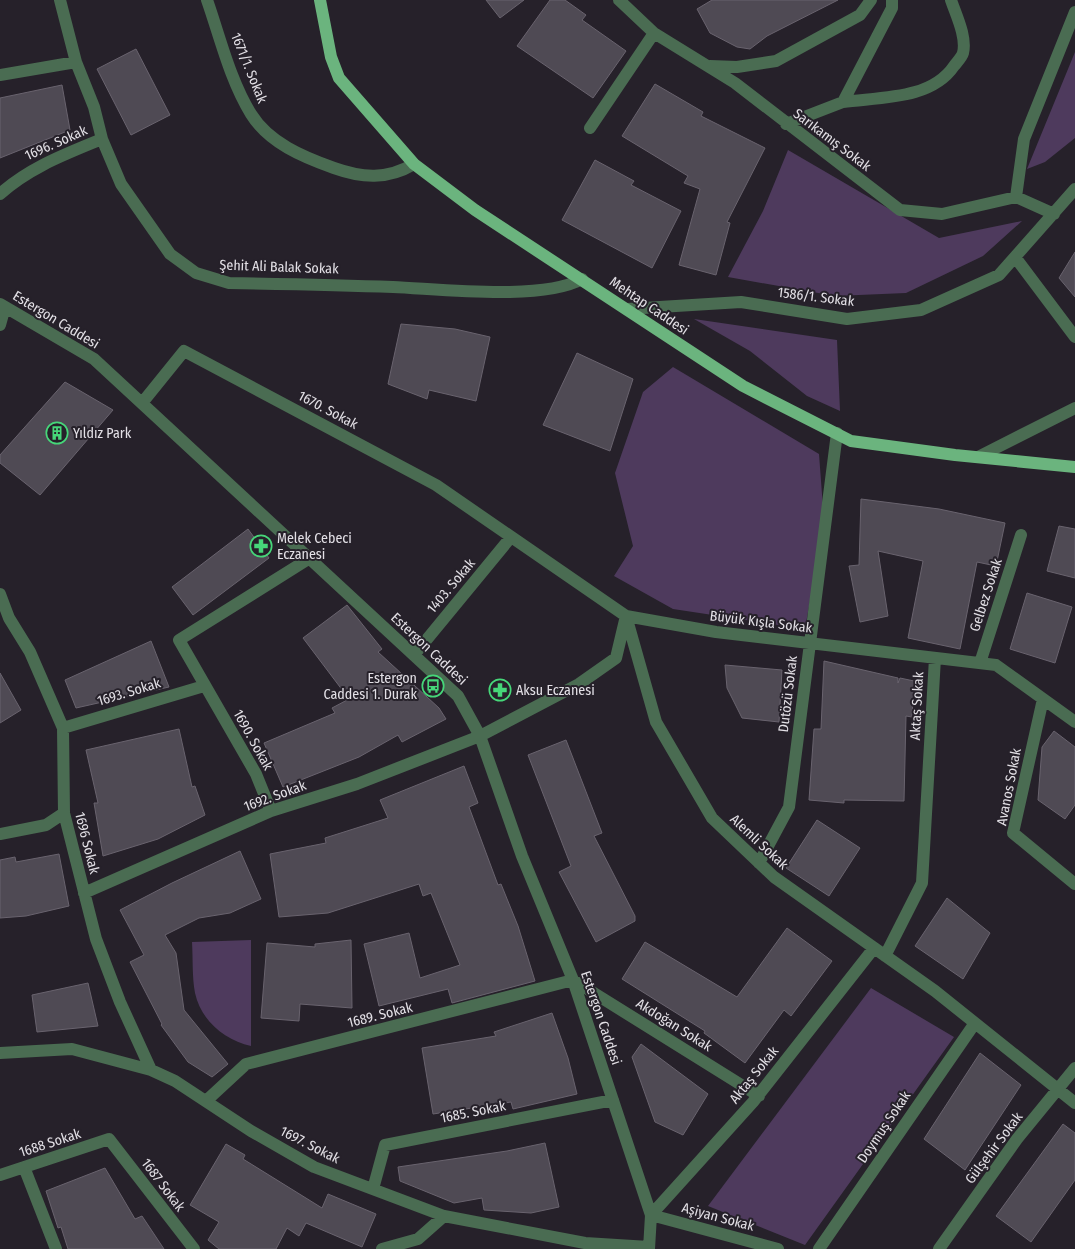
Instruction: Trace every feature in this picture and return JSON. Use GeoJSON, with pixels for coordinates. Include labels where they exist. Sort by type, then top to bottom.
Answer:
{"type":"FeatureCollection","features":[{"type":"Feature","properties":{"kind":"main road","name":"Mehtap Caddesi"},"geometry":{"type":"LineString","coordinates":[[320,0],[331,56],[339,78],[414,164],[475,210],[743,386],[851,440],[978,457],[1075,467]]}},
{"type":"Feature","properties":{"kind":"street","name":"Şehit Ali Balak Sokak"},"geometry":{"type":"LineString","coordinates":[[60,0],[76,62],[94,107],[102,139],[121,184],[170,254],[196,274],[229,283],[503,291],[554,289],[570,286],[582,279]]}},
{"type":"Feature","properties":{"kind":"street","name":"1671/1. Sokak"},"geometry":{"type":"LineString","coordinates":[[206,0],[226,55],[252,115],[279,142],[311,160],[359,176],[388,176],[401,172],[414,164]]}},
{"type":"Feature","properties":{"kind":"street","name":"Sarıkamış Sokak"},"geometry":{"type":"LineString","coordinates":[[619,0],[654,32],[735,83],[900,210],[942,214],[1016,197]]}},
{"type":"Feature","properties":{"kind":"street"},"geometry":{"type":"LineString","coordinates":[[707,66],[737,68],[776,61],[860,15],[871,0]]}},
{"type":"Feature","properties":{"kind":"street"},"geometry":{"type":"LineString","coordinates":[[843,102],[892,8],[892,0]]}},
{"type":"Feature","properties":{"kind":"street"},"geometry":{"type":"LineString","coordinates":[[786,124],[843,102],[918,92],[934,85],[948,75],[963,53],[962,34],[952,0]]}},
{"type":"Feature","properties":{"kind":"street"},"geometry":{"type":"LineString","coordinates":[[1054,214],[1016,197],[1024,139],[1075,12]]}},
{"type":"Feature","properties":{"kind":"street"},"geometry":{"type":"LineString","coordinates":[[590,128],[654,32]]}},
{"type":"Feature","properties":{"kind":"street"},"geometry":{"type":"LineString","coordinates":[[0,75],[76,62]]}},
{"type":"Feature","properties":{"kind":"street","name":"1696. Sokak"},"geometry":{"type":"LineString","coordinates":[[0,194],[17,179],[40,165],[102,139]]}},
{"type":"Feature","properties":{"kind":"street","name":"1586/1. Sokak"},"geometry":{"type":"LineString","coordinates":[[627,309],[741,302],[847,319],[921,310],[999,274],[1075,189]]}},
{"type":"Feature","properties":{"kind":"street"},"geometry":{"type":"LineString","coordinates":[[1016,257],[1075,337]]}},
{"type":"Feature","properties":{"kind":"street"},"geometry":{"type":"LineString","coordinates":[[0,325],[2,305]]}},
{"type":"Feature","properties":{"kind":"street","name":"Estergon Caddesi"},"geometry":{"type":"LineString","coordinates":[[2,305],[94,359],[458,696],[480,736],[522,856],[573,980],[651,1215],[649,1248]]}},
{"type":"Feature","properties":{"kind":"street","name":"1670. Sokak"},"geometry":{"type":"LineString","coordinates":[[142,403],[184,351],[436,485],[511,537]]}},
{"type":"Feature","properties":{"kind":"street"},"geometry":{"type":"LineString","coordinates":[[978,457],[1075,408]]}},
{"type":"Feature","properties":{"kind":"street","name":"Dutözü Sokak"},"geometry":{"type":"LineString","coordinates":[[759,863],[789,807],[837,433]]}},
{"type":"Feature","properties":{"kind":"street","name":"Gelbez Sokak"},"geometry":{"type":"LineString","coordinates":[[980,663],[1021,535]]}},
{"type":"Feature","properties":{"kind":"street"},"geometry":{"type":"LineString","coordinates":[[480,736],[579,684],[616,658],[626,616],[511,537]]}},
{"type":"Feature","properties":{"kind":"street","name":"1403. Sokak"},"geometry":{"type":"LineString","coordinates":[[414,655],[511,537]]}},
{"type":"Feature","properties":{"kind":"street","name":"1690. Sokak"},"geometry":{"type":"LineString","coordinates":[[271,811],[256,774],[178,640],[310,558]]}},
{"type":"Feature","properties":{"kind":"street","name":"1696 Sokak"},"geometry":{"type":"LineString","coordinates":[[0,594],[4,621],[30,652],[63,728],[64,813],[84,893],[96,939],[120,1002],[151,1070]]}},
{"type":"Feature","properties":{"kind":"street","name":"Büyük Kışla Sokak"},"geometry":{"type":"LineString","coordinates":[[626,616],[716,632],[996,665],[1075,722]]}},
{"type":"Feature","properties":{"kind":"street","name":"Alemli Sokak"},"geometry":{"type":"LineString","coordinates":[[626,616],[656,722],[712,818],[774,877],[975,1023],[1075,1103]]}},
{"type":"Feature","properties":{"kind":"street","name":"Aktaş Sokak"},"geometry":{"type":"LineString","coordinates":[[885,956],[922,883],[935,658]]}},
{"type":"Feature","properties":{"kind":"street","name":"1693. Sokak"},"geometry":{"type":"LineString","coordinates":[[63,728],[204,686]]}},
{"type":"Feature","properties":{"kind":"street","name":"Avanos Sokak"},"geometry":{"type":"LineString","coordinates":[[1042,698],[1013,833],[1075,884]]}},
{"type":"Feature","properties":{"kind":"street","name":"1692. Sokak"},"geometry":{"type":"LineString","coordinates":[[84,893],[271,811],[356,784],[480,736]]}},
{"type":"Feature","properties":{"kind":"street"},"geometry":{"type":"LineString","coordinates":[[0,834],[46,825],[64,813]]}},
{"type":"Feature","properties":{"kind":"street","name":"Aktaş Sokak"},"geometry":{"type":"LineString","coordinates":[[651,1215],[758,1096],[874,948]]}},
{"type":"Feature","properties":{"kind":"street","name":"Akdoğan Sokak"},"geometry":{"type":"LineString","coordinates":[[573,980],[758,1096]]}},
{"type":"Feature","properties":{"kind":"street","name":"1689. Sokak"},"geometry":{"type":"LineString","coordinates":[[206,1101],[246,1064],[573,980]]}},
{"type":"Feature","properties":{"kind":"street","name":"Doymuş Sokak"},"geometry":{"type":"LineString","coordinates":[[819,1249],[975,1023]]}},
{"type":"Feature","properties":{"kind":"street","name":"1697. Sokak"},"geometry":{"type":"LineString","coordinates":[[0,1053],[72,1049],[151,1070],[175,1081],[314,1167],[444,1216],[585,1243],[649,1248]]}},
{"type":"Feature","properties":{"kind":"street","name":"Gülşehir Sokak"},"geometry":{"type":"LineString","coordinates":[[939,1249],[1017,1139],[1059,1090],[1075,1068]]}},
{"type":"Feature","properties":{"kind":"street","name":"1685. Sokak"},"geometry":{"type":"LineString","coordinates":[[373,1189],[385,1145],[612,1100]]}},
{"type":"Feature","properties":{"kind":"street","name":"1688 Sokak"},"geometry":{"type":"LineString","coordinates":[[0,1175],[109,1139]]}},
{"type":"Feature","properties":{"kind":"street","name":"1687 Sokak"},"geometry":{"type":"LineString","coordinates":[[109,1139],[194,1249]]}},
{"type":"Feature","properties":{"kind":"street"},"geometry":{"type":"LineString","coordinates":[[24,1167],[56,1249]]}},
{"type":"Feature","properties":{"kind":"street","name":"Aşiyan Sokak"},"geometry":{"type":"LineString","coordinates":[[651,1215],[778,1249]]}},
{"type":"Feature","properties":{"kind":"street"},"geometry":{"type":"LineString","coordinates":[[382,1249],[418,1239],[444,1216]]}},
{"type":"Feature","properties":{"kind":"shaded area"},"geometry":{"type":"Polygon","coordinates":[[[1075,52],[1075,138],[1045,162],[1027,169],[1075,52]]]}},
{"type":"Feature","properties":{"kind":"shaded area"},"geometry":{"type":"Polygon","coordinates":[[[788,150],[939,238],[1022,221],[983,256],[906,293],[835,296],[728,277],[763,211],[788,150]]]}},
{"type":"Feature","properties":{"kind":"shaded area"},"geometry":{"type":"Polygon","coordinates":[[[694,319],[837,340],[840,411],[807,396],[750,351],[694,319]]]}},
{"type":"Feature","properties":{"kind":"shaded area"},"geometry":{"type":"Polygon","coordinates":[[[673,367],[819,454],[824,521],[805,629],[673,609],[614,576],[633,546],[615,473],[643,392],[673,367]]]}},
{"type":"Feature","properties":{"kind":"shaded area"},"geometry":{"type":"Polygon","coordinates":[[[251,940],[251,1046],[223,1034],[208,1020],[203,1012],[198,1003],[194,987],[192,942],[251,940]]]}},
{"type":"Feature","properties":{"kind":"shaded area"},"geometry":{"type":"Polygon","coordinates":[[[871,988],[954,1037],[805,1245],[708,1206],[871,988]]]}},
{"type":"Feature","properties":{"kind":"building"},"geometry":{"type":"Polygon","coordinates":[[[486,0],[524,0],[500,18],[486,0]]]}},
{"type":"Feature","properties":{"kind":"building"},"geometry":{"type":"Polygon","coordinates":[[[550,0],[565,0],[586,15],[582,20],[626,51],[593,98],[517,46],[550,0]]]}},
{"type":"Feature","properties":{"kind":"building"},"geometry":{"type":"Polygon","coordinates":[[[712,0],[838,0],[767,36],[750,49],[737,47],[710,33],[697,9],[712,0]]]}},
{"type":"Feature","properties":{"kind":"building"},"geometry":{"type":"Polygon","coordinates":[[[136,49],[170,115],[131,135],[97,69],[136,49]]]}},
{"type":"Feature","properties":{"kind":"building"},"geometry":{"type":"Polygon","coordinates":[[[655,84],[703,112],[701,116],[765,148],[727,222],[730,223],[716,275],[679,265],[700,189],[684,183],[688,176],[622,136],[655,84]]]}},
{"type":"Feature","properties":{"kind":"building"},"geometry":{"type":"Polygon","coordinates":[[[62,85],[70,130],[0,158],[0,98],[62,85]]]}},
{"type":"Feature","properties":{"kind":"building"},"geometry":{"type":"Polygon","coordinates":[[[595,160],[634,181],[631,185],[681,211],[652,268],[562,220],[595,160]]]}},
{"type":"Feature","properties":{"kind":"building"},"geometry":{"type":"Polygon","coordinates":[[[1075,252],[1075,297],[1059,278],[1075,252]]]}},
{"type":"Feature","properties":{"kind":"building"},"geometry":{"type":"Polygon","coordinates":[[[401,324],[455,329],[490,337],[476,401],[429,390],[427,399],[388,384],[401,324]]]}},
{"type":"Feature","properties":{"kind":"building"},"geometry":{"type":"Polygon","coordinates":[[[577,353],[633,379],[610,451],[543,425],[577,353]]]}},
{"type":"Feature","properties":{"kind":"building","name":"Yıldız Park"},"geometry":{"type":"Polygon","coordinates":[[[65,382],[113,410],[40,495],[0,463],[0,455],[65,382]]]}},
{"type":"Feature","properties":{"kind":"building"},"geometry":{"type":"Polygon","coordinates":[[[861,499],[939,509],[1005,523],[996,566],[977,562],[960,649],[908,638],[923,561],[878,551],[888,616],[860,622],[849,566],[859,565],[861,499]]]}},
{"type":"Feature","properties":{"kind":"building"},"geometry":{"type":"Polygon","coordinates":[[[1059,526],[1075,529],[1075,578],[1047,571],[1059,526]]]}},
{"type":"Feature","properties":{"kind":"building"},"geometry":{"type":"Polygon","coordinates":[[[248,529],[269,558],[193,615],[172,587],[248,529]]]}},
{"type":"Feature","properties":{"kind":"building"},"geometry":{"type":"Polygon","coordinates":[[[1027,593],[1072,607],[1055,663],[1010,649],[1027,593]]]}},
{"type":"Feature","properties":{"kind":"building"},"geometry":{"type":"Polygon","coordinates":[[[347,605],[382,649],[378,652],[439,708],[446,719],[402,742],[398,735],[359,757],[283,787],[264,743],[335,713],[332,708],[349,699],[303,638],[347,605]]]}},
{"type":"Feature","properties":{"kind":"building"},"geometry":{"type":"Polygon","coordinates":[[[151,641],[169,687],[76,708],[65,680],[151,641]]]}},
{"type":"Feature","properties":{"kind":"building"},"geometry":{"type":"Polygon","coordinates":[[[824,661],[898,678],[898,683],[900,678],[914,681],[912,717],[906,716],[904,801],[844,800],[844,803],[809,800],[814,729],[821,729],[824,661]]]}},
{"type":"Feature","properties":{"kind":"building"},"geometry":{"type":"Polygon","coordinates":[[[725,665],[782,670],[779,722],[742,718],[727,688],[725,665]]]}},
{"type":"Feature","properties":{"kind":"building"},"geometry":{"type":"Polygon","coordinates":[[[0,673],[21,710],[0,723],[0,673]]]}},
{"type":"Feature","properties":{"kind":"building"},"geometry":{"type":"Polygon","coordinates":[[[179,729],[192,787],[195,786],[205,815],[158,839],[103,856],[94,803],[98,803],[86,750],[179,729]]]}},
{"type":"Feature","properties":{"kind":"building"},"geometry":{"type":"Polygon","coordinates":[[[1054,731],[1075,747],[1075,805],[1065,819],[1038,800],[1042,747],[1054,731]]]}},
{"type":"Feature","properties":{"kind":"building"},"geometry":{"type":"Polygon","coordinates":[[[566,740],[602,833],[594,836],[635,916],[635,921],[596,942],[559,872],[571,866],[528,755],[566,740]]]}},
{"type":"Feature","properties":{"kind":"building"},"geometry":{"type":"Polygon","coordinates":[[[464,766],[478,803],[469,807],[498,885],[501,884],[518,926],[535,981],[452,1003],[448,989],[379,1006],[364,944],[409,933],[420,978],[460,965],[431,893],[423,896],[419,884],[328,913],[279,917],[270,854],[326,843],[325,838],[388,818],[380,800],[464,766]]]}},
{"type":"Feature","properties":{"kind":"building"},"geometry":{"type":"Polygon","coordinates":[[[817,820],[860,848],[829,896],[786,868],[817,820]]]}},
{"type":"Feature","properties":{"kind":"building"},"geometry":{"type":"Polygon","coordinates":[[[240,851],[261,899],[230,913],[199,918],[165,935],[176,953],[184,1010],[228,1064],[212,1077],[188,1062],[161,1025],[130,962],[144,955],[120,910],[240,851]]]}},
{"type":"Feature","properties":{"kind":"building"},"geometry":{"type":"Polygon","coordinates":[[[59,854],[69,906],[26,916],[0,918],[0,860],[15,857],[16,862],[59,854]]]}},
{"type":"Feature","properties":{"kind":"building"},"geometry":{"type":"Polygon","coordinates":[[[947,898],[990,933],[963,979],[915,946],[947,898]]]}},
{"type":"Feature","properties":{"kind":"building"},"geometry":{"type":"Polygon","coordinates":[[[787,928],[832,961],[791,1016],[784,1010],[745,1063],[704,1033],[705,1031],[622,979],[645,942],[737,997],[787,928]]]}},
{"type":"Feature","properties":{"kind":"building"},"geometry":{"type":"Polygon","coordinates":[[[351,940],[352,1008],[300,1004],[299,1021],[261,1018],[267,943],[315,947],[315,944],[351,940]]]}},
{"type":"Feature","properties":{"kind":"building"},"geometry":{"type":"Polygon","coordinates":[[[88,983],[98,1026],[37,1032],[32,995],[88,983]]]}},
{"type":"Feature","properties":{"kind":"building"},"geometry":{"type":"Polygon","coordinates":[[[552,1013],[568,1058],[577,1094],[513,1109],[511,1102],[433,1114],[422,1048],[496,1036],[494,1032],[552,1013]]]}},
{"type":"Feature","properties":{"kind":"building"},"geometry":{"type":"Polygon","coordinates":[[[641,1044],[708,1094],[683,1135],[655,1122],[632,1057],[641,1044]]]}},
{"type":"Feature","properties":{"kind":"building"},"geometry":{"type":"Polygon","coordinates":[[[980,1053],[1021,1085],[965,1170],[924,1139],[980,1053]]]}},
{"type":"Feature","properties":{"kind":"building"},"geometry":{"type":"Polygon","coordinates":[[[1063,1124],[1075,1133],[1075,1180],[1031,1242],[996,1216],[1063,1124]]]}},
{"type":"Feature","properties":{"kind":"building"},"geometry":{"type":"Polygon","coordinates":[[[545,1143],[559,1207],[531,1213],[484,1210],[482,1198],[454,1203],[400,1181],[398,1167],[507,1151],[545,1143]]]}},
{"type":"Feature","properties":{"kind":"building"},"geometry":{"type":"Polygon","coordinates":[[[226,1144],[245,1155],[243,1159],[322,1208],[328,1194],[376,1214],[362,1247],[306,1223],[299,1236],[287,1228],[276,1249],[219,1249],[208,1240],[219,1222],[190,1205],[226,1144]]]}},
{"type":"Feature","properties":{"kind":"building"},"geometry":{"type":"Polygon","coordinates":[[[105,1168],[135,1219],[142,1216],[164,1249],[68,1249],[61,1227],[58,1228],[46,1191],[105,1168]]]}},
{"type":"Feature","properties":{"kind":"place","name":"Yıldız Park"},"geometry":{"type":"Point","coordinates":[57,433]}},
{"type":"Feature","properties":{"kind":"place","name":"Melek Cebeci Eczanesi"},"geometry":{"type":"Point","coordinates":[261,546]}},
{"type":"Feature","properties":{"kind":"place","name":"Estergon Caddesi 1. Durak"},"geometry":{"type":"Point","coordinates":[433,686]}},
{"type":"Feature","properties":{"kind":"place","name":"Aksu Eczanesi"},"geometry":{"type":"Point","coordinates":[500,690]}}]}
